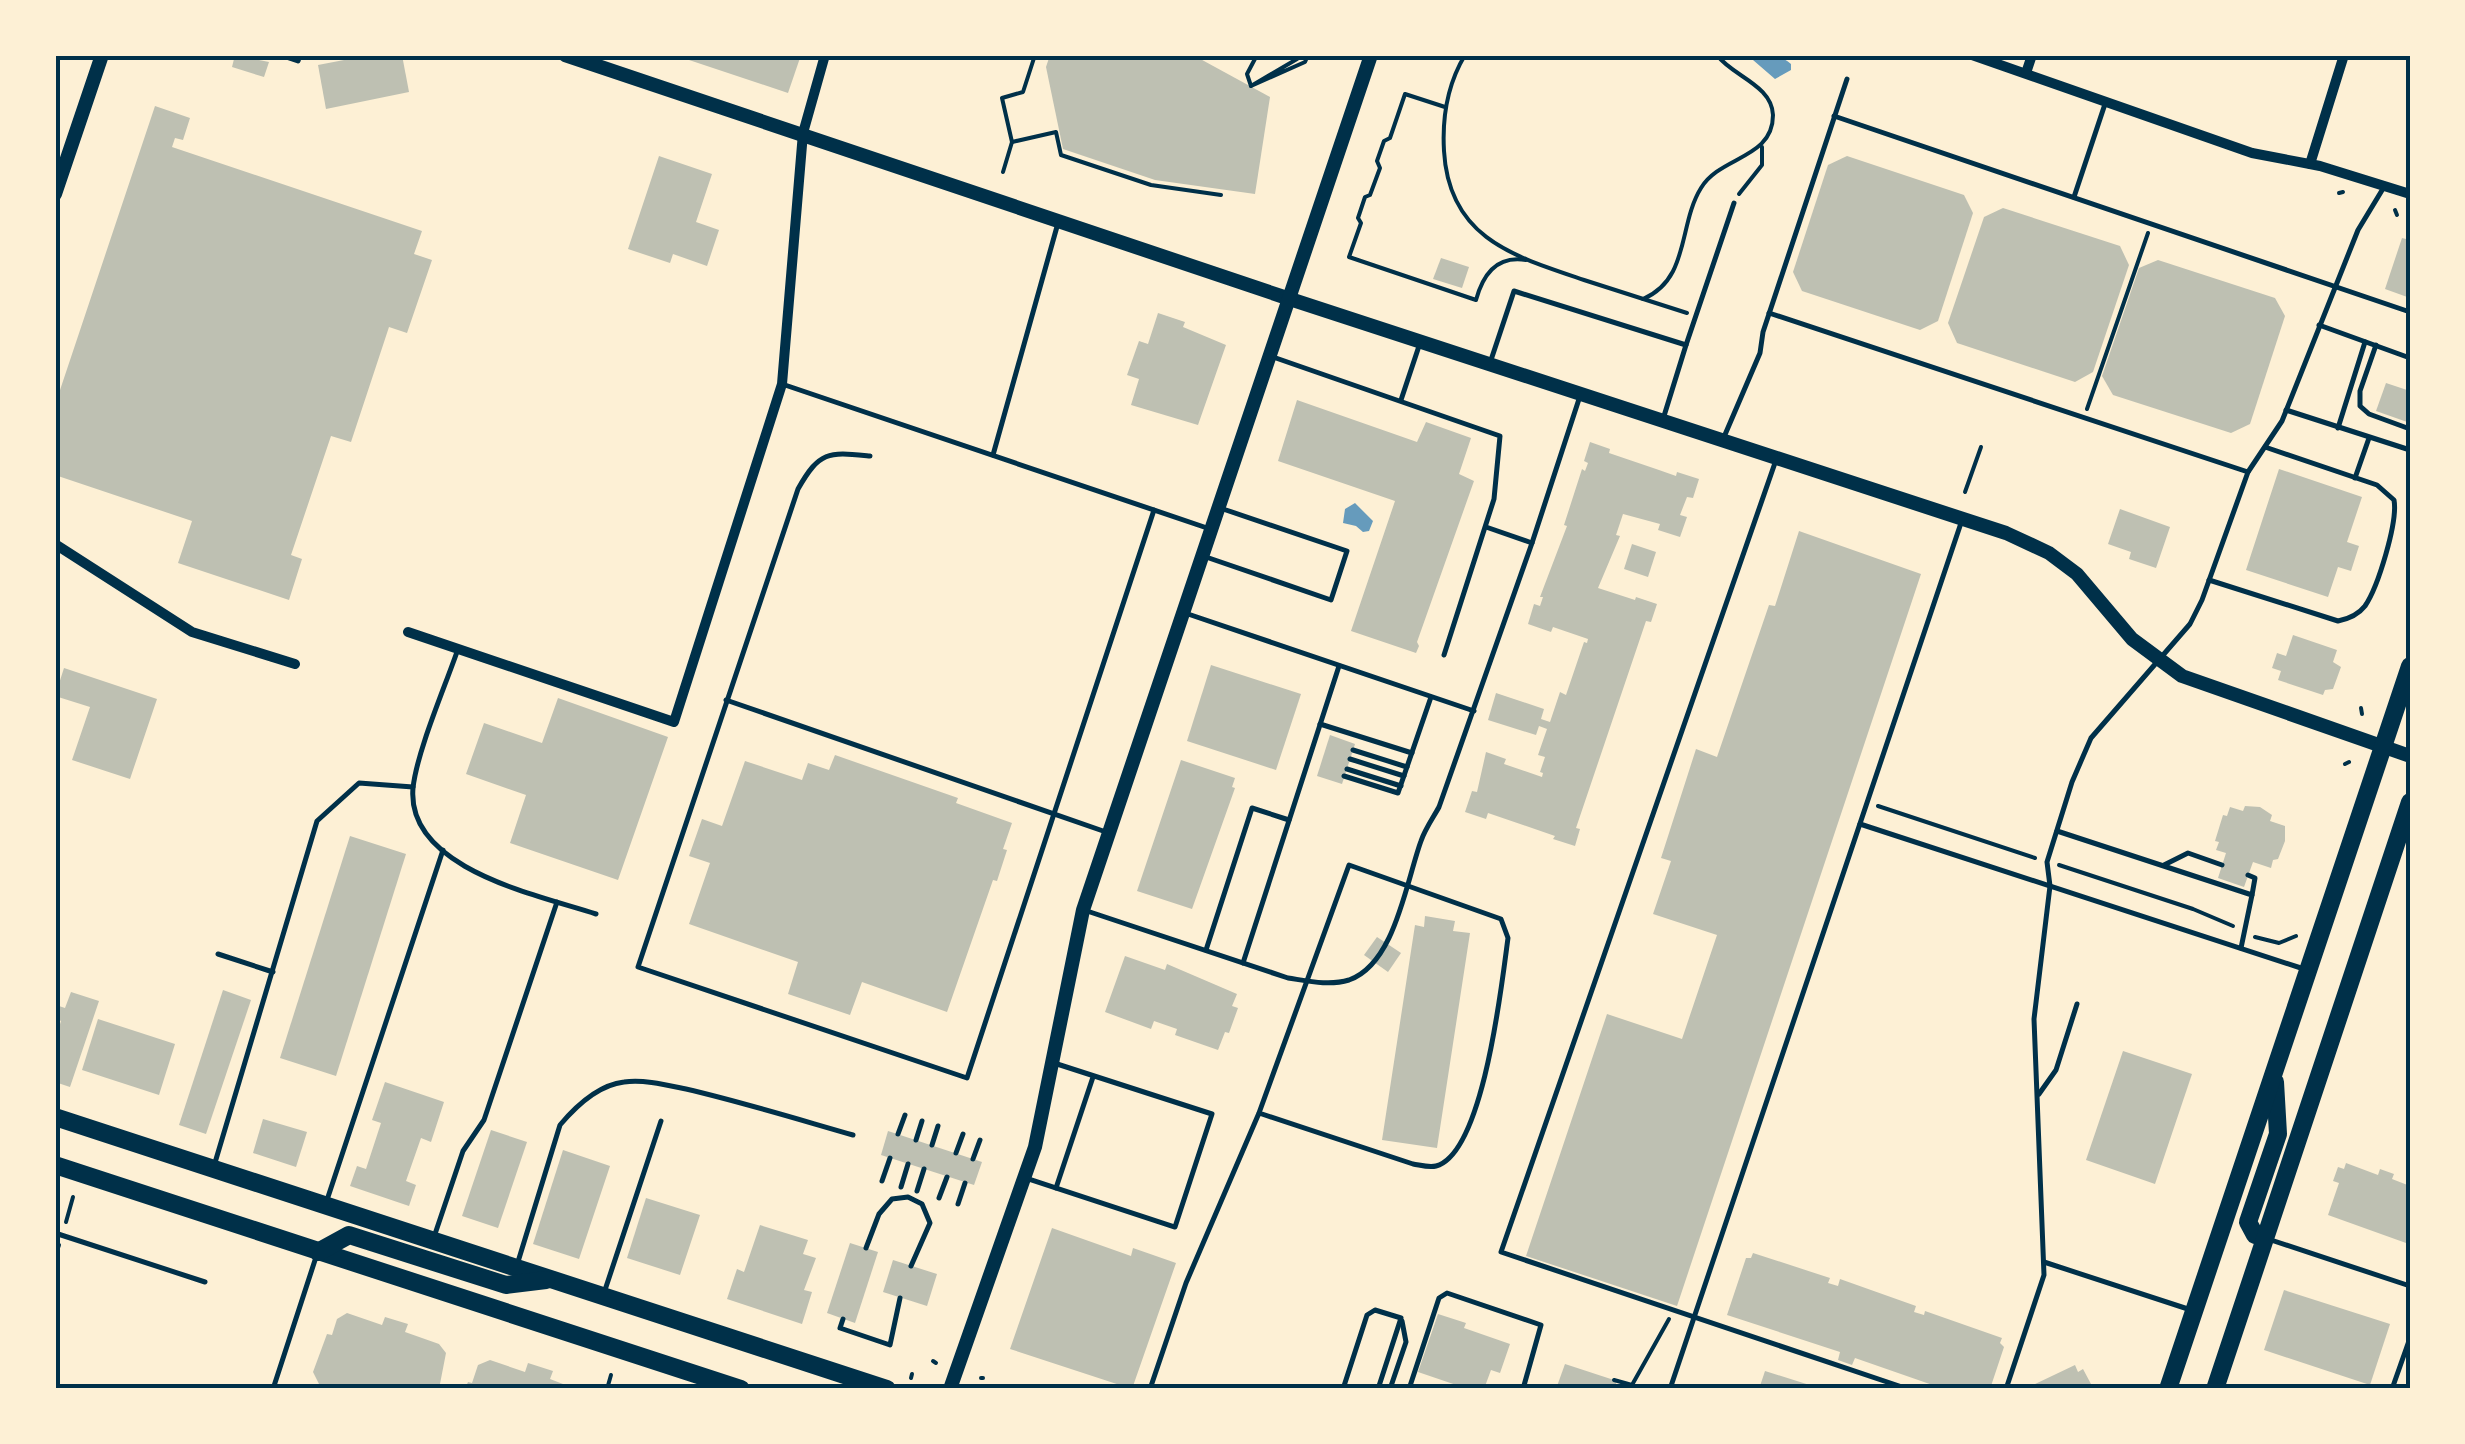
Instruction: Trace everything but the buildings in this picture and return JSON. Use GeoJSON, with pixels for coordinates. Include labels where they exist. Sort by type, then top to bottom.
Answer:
{"type":"FeatureCollection","features":[{"type":"Feature","properties":{"kind":"main road"},"geometry":{"type":"LineString","coordinates":[[2168,1389],[2410,666]]}},
{"type":"Feature","properties":{"kind":"main road"},"geometry":{"type":"LineString","coordinates":[[2215,1389],[2410,802]]}},
{"type":"Feature","properties":{"kind":"main road"},"geometry":{"type":"LineString","coordinates":[[2265,1238],[2255,1235],[2248,1222],[2278,1134],[2275,1072]]}},
{"type":"Feature","properties":{"kind":"main road"},"geometry":{"type":"LineString","coordinates":[[55,1117],[887,1389]]}},
{"type":"Feature","properties":{"kind":"main road"},"geometry":{"type":"LineString","coordinates":[[55,1165],[741,1389]]}},
{"type":"Feature","properties":{"kind":"main road"},"geometry":{"type":"LineString","coordinates":[[318,1252],[348,1235],[506,1285],[552,1279]]}},
{"type":"Feature","properties":{"kind":"street"},"geometry":{"type":"LineString","coordinates":[[55,194],[102,55]]}},
{"type":"Feature","properties":{"kind":"street"},"geometry":{"type":"LineString","coordinates":[[565,55],[2020,539],[2061,562],[2086,582],[2132,639],[2196,683],[2410,756]]}},
{"type":"Feature","properties":{"kind":"street"},"geometry":{"type":"LineString","coordinates":[[408,632],[674,722],[782,384],[803,134],[825,55]]}},
{"type":"Feature","properties":{"kind":"street"},"geometry":{"type":"LineString","coordinates":[[950,1389],[1026,1178],[1054,1064],[1083,910],[1370,55]]}},
{"type":"Feature","properties":{"kind":"street"},"geometry":{"type":"LineString","coordinates":[[1972,55],[2252,153],[2310,164],[2410,194]]}},
{"type":"Feature","properties":{"kind":"street"},"geometry":{"type":"LineString","coordinates":[[2026,72],[2032,55]]}},
{"type":"Feature","properties":{"kind":"street"},"geometry":{"type":"LineString","coordinates":[[2310,164],[2344,55]]}},
{"type":"Feature","properties":{"kind":"street"},"geometry":{"type":"LineString","coordinates":[[55,544],[192,632],[295,664]]}},
{"type":"Feature","properties":{"kind":"lane"},"geometry":{"type":"LineString","coordinates":[[280,55],[298,61],[300,55]]}},
{"type":"Feature","properties":{"kind":"lane"},"geometry":{"type":"LineString","coordinates":[[1723,440],[1760,353],[1769,313],[1847,78]]}},
{"type":"Feature","properties":{"kind":"lane"},"geometry":{"type":"LineString","coordinates":[[2074,196],[2106,101]]}},
{"type":"Feature","properties":{"kind":"lane"},"geometry":{"type":"LineString","coordinates":[[1834,116],[2410,312]]}},
{"type":"Feature","properties":{"kind":"lane"},"geometry":{"type":"LineString","coordinates":[[2006,1389],[2044,1275],[2034,1004],[2050,886],[2047,862],[2091,738],[2190,624],[2248,472],[2286,410],[2358,230],[2385,186]]}},
{"type":"Feature","properties":{"kind":"lane"},"geometry":{"type":"LineString","coordinates":[[1663,419],[1734,203]]}},
{"type":"Feature","properties":{"kind":"lane"},"geometry":{"type":"LineString","coordinates":[[993,455],[1058,220]]}},
{"type":"Feature","properties":{"kind":"lane"},"geometry":{"type":"LineString","coordinates":[[1490,363],[1514,290],[1686,345]]}},
{"type":"Feature","properties":{"kind":"lane"},"geometry":{"type":"LineString","coordinates":[[1769,313],[2248,472]]}},
{"type":"Feature","properties":{"kind":"lane"},"geometry":{"type":"LineString","coordinates":[[2319,325],[2410,358]]}},
{"type":"Feature","properties":{"kind":"lane"},"geometry":{"type":"LineString","coordinates":[[1400,400],[1421,340]]}},
{"type":"Feature","properties":{"kind":"lane"},"geometry":{"type":"LineString","coordinates":[[2338,428],[2365,342]]}},
{"type":"Feature","properties":{"kind":"lane"},"geometry":{"type":"LineString","coordinates":[[2376,346],[2360,391],[2360,406],[2369,414],[2410,429]]}},
{"type":"Feature","properties":{"kind":"lane"},"geometry":{"type":"LineString","coordinates":[[1270,356],[1500,436],[1494,499],[1444,655]]}},
{"type":"Feature","properties":{"kind":"lane"},"geometry":{"type":"LineString","coordinates":[[782,384],[1212,529]]}},
{"type":"Feature","properties":{"kind":"lane"},"geometry":{"type":"LineString","coordinates":[[1083,910],[1308,981],[1345,981],[1374,962],[1391,934],[1423,834],[1439,807],[1474,712],[1580,393]]}},
{"type":"Feature","properties":{"kind":"lane"},"geometry":{"type":"LineString","coordinates":[[2286,410],[2410,450]]}},
{"type":"Feature","properties":{"kind":"lane"},"geometry":{"type":"LineString","coordinates":[[2355,478],[2369,438]]}},
{"type":"Feature","properties":{"kind":"lane"},"geometry":{"type":"LineString","coordinates":[[2209,580],[2328,620],[2356,615],[2368,601],[2396,511],[2389,494],[2377,485],[2265,446]]}},
{"type":"Feature","properties":{"kind":"lane"},"geometry":{"type":"LineString","coordinates":[[870,456],[836,452],[817,459],[798,489],[638,967],[967,1078],[1154,510]]}},
{"type":"Feature","properties":{"kind":"lane"},"geometry":{"type":"LineString","coordinates":[[1778,457],[1500,1252],[1908,1389]]}},
{"type":"Feature","properties":{"kind":"lane"},"geometry":{"type":"LineString","coordinates":[[1203,556],[1331,600],[1348,552],[1219,508]]}},
{"type":"Feature","properties":{"kind":"lane"},"geometry":{"type":"LineString","coordinates":[[1670,1389],[1962,520]]}},
{"type":"Feature","properties":{"kind":"lane"},"geometry":{"type":"LineString","coordinates":[[1486,527],[1532,543]]}},
{"type":"Feature","properties":{"kind":"lane"},"geometry":{"type":"LineString","coordinates":[[1184,613],[1474,712]]}},
{"type":"Feature","properties":{"kind":"lane"},"geometry":{"type":"LineString","coordinates":[[458,649],[413,787],[414,812],[426,834],[466,868],[498,883],[596,914]]}},
{"type":"Feature","properties":{"kind":"lane"},"geometry":{"type":"LineString","coordinates":[[1243,963],[1339,666]]}},
{"type":"Feature","properties":{"kind":"lane"},"geometry":{"type":"LineString","coordinates":[[1346,773],[1399,790],[1431,697]]}},
{"type":"Feature","properties":{"kind":"lane"},"geometry":{"type":"LineString","coordinates":[[726,700],[1109,833]]}},
{"type":"Feature","properties":{"kind":"lane"},"geometry":{"type":"LineString","coordinates":[[1320,724],[1412,753]]}},
{"type":"Feature","properties":{"kind":"lane"},"geometry":{"type":"LineString","coordinates":[[1316,738],[1328,742]]}},
{"type":"Feature","properties":{"kind":"lane"},"geometry":{"type":"LineString","coordinates":[[1312,747],[1325,751]]}},
{"type":"Feature","properties":{"kind":"lane"},"geometry":{"type":"LineString","coordinates":[[1353,750],[1407,767]]}},
{"type":"Feature","properties":{"kind":"lane"},"geometry":{"type":"LineString","coordinates":[[1309,757],[1322,760]]}},
{"type":"Feature","properties":{"kind":"lane"},"geometry":{"type":"LineString","coordinates":[[1350,759],[1404,776]]}},
{"type":"Feature","properties":{"kind":"lane"},"geometry":{"type":"LineString","coordinates":[[1307,765],[1319,769]]}},
{"type":"Feature","properties":{"kind":"lane"},"geometry":{"type":"LineString","coordinates":[[213,1168],[317,821],[358,783],[413,787]]}},
{"type":"Feature","properties":{"kind":"lane"},"geometry":{"type":"LineString","coordinates":[[1206,950],[1252,808],[1289,820]]}},
{"type":"Feature","properties":{"kind":"lane"},"geometry":{"type":"LineString","coordinates":[[1860,824],[2308,971]]}},
{"type":"Feature","properties":{"kind":"lane"},"geometry":{"type":"LineString","coordinates":[[2057,831],[2252,895]]}},
{"type":"Feature","properties":{"kind":"lane"},"geometry":{"type":"LineString","coordinates":[[325,1206],[443,850]]}},
{"type":"Feature","properties":{"kind":"lane"},"geometry":{"type":"LineString","coordinates":[[2164,865],[2188,853],[2222,866]]}},
{"type":"Feature","properties":{"kind":"lane"},"geometry":{"type":"LineString","coordinates":[[1150,1389],[1186,1283],[1259,1114],[1349,865],[1496,914],[1507,931],[1488,1067],[1476,1106],[1455,1149],[1440,1164],[1413,1164],[1259,1114]]}},
{"type":"Feature","properties":{"kind":"lane"},"geometry":{"type":"LineString","coordinates":[[2241,948],[2255,878],[2248,875]]}},
{"type":"Feature","properties":{"kind":"lane"},"geometry":{"type":"LineString","coordinates":[[433,1240],[463,1151],[484,1120],[557,902]]}},
{"type":"Feature","properties":{"kind":"lane"},"geometry":{"type":"LineString","coordinates":[[218,954],[273,972]]}},
{"type":"Feature","properties":{"kind":"lane"},"geometry":{"type":"LineString","coordinates":[[2037,1097],[2056,1070],[2077,1004]]}},
{"type":"Feature","properties":{"kind":"lane"},"geometry":{"type":"LineString","coordinates":[[1026,1178],[1175,1227],[1212,1114],[1054,1064]]}},
{"type":"Feature","properties":{"kind":"lane"},"geometry":{"type":"LineString","coordinates":[[1056,1188],[1093,1076]]}},
{"type":"Feature","properties":{"kind":"lane"},"geometry":{"type":"LineString","coordinates":[[516,1268],[560,1125],[598,1091],[624,1082],[660,1084],[752,1105],[852,1135]]}},
{"type":"Feature","properties":{"kind":"lane"},"geometry":{"type":"LineString","coordinates":[[898,1134],[905,1116]]}},
{"type":"Feature","properties":{"kind":"lane"},"geometry":{"type":"LineString","coordinates":[[603,1296],[661,1121]]}},
{"type":"Feature","properties":{"kind":"lane"},"geometry":{"type":"LineString","coordinates":[[916,1140],[922,1121]]}},
{"type":"Feature","properties":{"kind":"lane"},"geometry":{"type":"LineString","coordinates":[[932,1145],[938,1126]]}},
{"type":"Feature","properties":{"kind":"lane"},"geometry":{"type":"LineString","coordinates":[[956,1153],[962,1134]]}},
{"type":"Feature","properties":{"kind":"lane"},"geometry":{"type":"LineString","coordinates":[[973,1159],[980,1140]]}},
{"type":"Feature","properties":{"kind":"lane"},"geometry":{"type":"LineString","coordinates":[[882,1181],[890,1158]]}},
{"type":"Feature","properties":{"kind":"lane"},"geometry":{"type":"LineString","coordinates":[[901,1186],[908,1164]]}},
{"type":"Feature","properties":{"kind":"lane"},"geometry":{"type":"LineString","coordinates":[[917,1191],[924,1169]]}},
{"type":"Feature","properties":{"kind":"lane"},"geometry":{"type":"LineString","coordinates":[[940,1198],[947,1177]]}},
{"type":"Feature","properties":{"kind":"lane"},"geometry":{"type":"LineString","coordinates":[[958,1204],[965,1183]]}},
{"type":"Feature","properties":{"kind":"lane"},"geometry":{"type":"LineString","coordinates":[[866,1248],[879,1214],[892,1199],[908,1197],[922,1204],[930,1223],[911,1266]]}},
{"type":"Feature","properties":{"kind":"lane"},"geometry":{"type":"LineString","coordinates":[[55,1234],[205,1282]]}},
{"type":"Feature","properties":{"kind":"lane"},"geometry":{"type":"LineString","coordinates":[[2265,1238],[2410,1286]]}},
{"type":"Feature","properties":{"kind":"lane"},"geometry":{"type":"LineString","coordinates":[[273,1389],[318,1252]]}},
{"type":"Feature","properties":{"kind":"lane"},"geometry":{"type":"LineString","coordinates":[[2043,1261],[2193,1311]]}},
{"type":"Feature","properties":{"kind":"lane"},"geometry":{"type":"LineString","coordinates":[[1410,1389],[1439,1298],[1447,1293],[1541,1324],[1523,1389]]}},
{"type":"Feature","properties":{"kind":"lane"},"geometry":{"type":"LineString","coordinates":[[843,1319],[840,1328],[890,1345],[900,1298]]}},
{"type":"Feature","properties":{"kind":"lane"},"geometry":{"type":"LineString","coordinates":[[1343,1389],[1368,1314],[1377,1310],[1401,1318]]}},
{"type":"Feature","properties":{"kind":"lane"},"geometry":{"type":"LineString","coordinates":[[1378,1389],[1401,1318]]}},
{"type":"Feature","properties":{"kind":"lane"},"geometry":{"type":"LineString","coordinates":[[1390,1389],[1406,1342],[1401,1318]]}},
{"type":"Feature","properties":{"kind":"lane"},"geometry":{"type":"LineString","coordinates":[[2392,1389],[2410,1338]]}},
{"type":"Feature","properties":{"kind":"path"},"geometry":{"type":"LineString","coordinates":[[1003,172],[1012,142],[1002,98],[1023,92],[1035,55]]}},
{"type":"Feature","properties":{"kind":"path"},"geometry":{"type":"LineString","coordinates":[[1251,86],[1247,74],[1257,55]]}},
{"type":"Feature","properties":{"kind":"path"},"geometry":{"type":"LineString","coordinates":[[1251,86],[1298,60],[1299,55]]}},
{"type":"Feature","properties":{"kind":"path"},"geometry":{"type":"LineString","coordinates":[[1251,86],[1305,62],[1308,55]]}},
{"type":"Feature","properties":{"kind":"path"},"geometry":{"type":"LineString","coordinates":[[1464,55],[1450,84],[1445,108],[1445,163],[1455,202],[1480,233],[1526,260]]}},
{"type":"Feature","properties":{"kind":"path"},"geometry":{"type":"LineString","coordinates":[[1717,55],[1771,103],[1772,122],[1762,145],[1762,165],[1734,203]]}},
{"type":"Feature","properties":{"kind":"path"},"geometry":{"type":"LineString","coordinates":[[1445,108],[1404,94],[1390,138],[1384,141],[1377,161],[1380,168],[1370,195],[1365,197],[1358,218],[1361,224],[1349,257],[1476,300],[1484,276],[1497,264],[1515,258],[1696,316]]}},
{"type":"Feature","properties":{"kind":"path"},"geometry":{"type":"LineString","coordinates":[[1012,142],[1056,132],[1060,155],[1151,185],[1221,195]]}},
{"type":"Feature","properties":{"kind":"path"},"geometry":{"type":"LineString","coordinates":[[1644,299],[1656,294],[1672,278],[1692,201],[1708,177],[1762,145]]}},
{"type":"Feature","properties":{"kind":"path"},"geometry":{"type":"LineString","coordinates":[[2084,418],[2151,222]]}},
{"type":"Feature","properties":{"kind":"path"},"geometry":{"type":"LineString","coordinates":[[1964,492],[1980,447]]}},
{"type":"Feature","properties":{"kind":"path"},"geometry":{"type":"LineString","coordinates":[[1867,802],[2193,909],[2269,942],[2280,943],[2296,936]]}},
{"type":"Feature","properties":{"kind":"path"},"geometry":{"type":"LineString","coordinates":[[1614,1380],[1632,1385],[1658,1334],[1676,1312]]}},
{"type":"Feature","properties":{"kind":"path"},"geometry":{"type":"LineString","coordinates":[[607,1389],[612,1375]]}},
{"type":"Feature","properties":{"kind":"water"},"geometry":{"type":"Polygon","coordinates":[[[1753,55],[1782,58],[1791,64],[1791,70],[1775,79],[1753,60],[1753,55]]]}},
{"type":"Feature","properties":{"kind":"water"},"geometry":{"type":"Polygon","coordinates":[[[1355,503],[1373,521],[1369,531],[1343,523],[1345,509],[1355,503]]]}}]}
